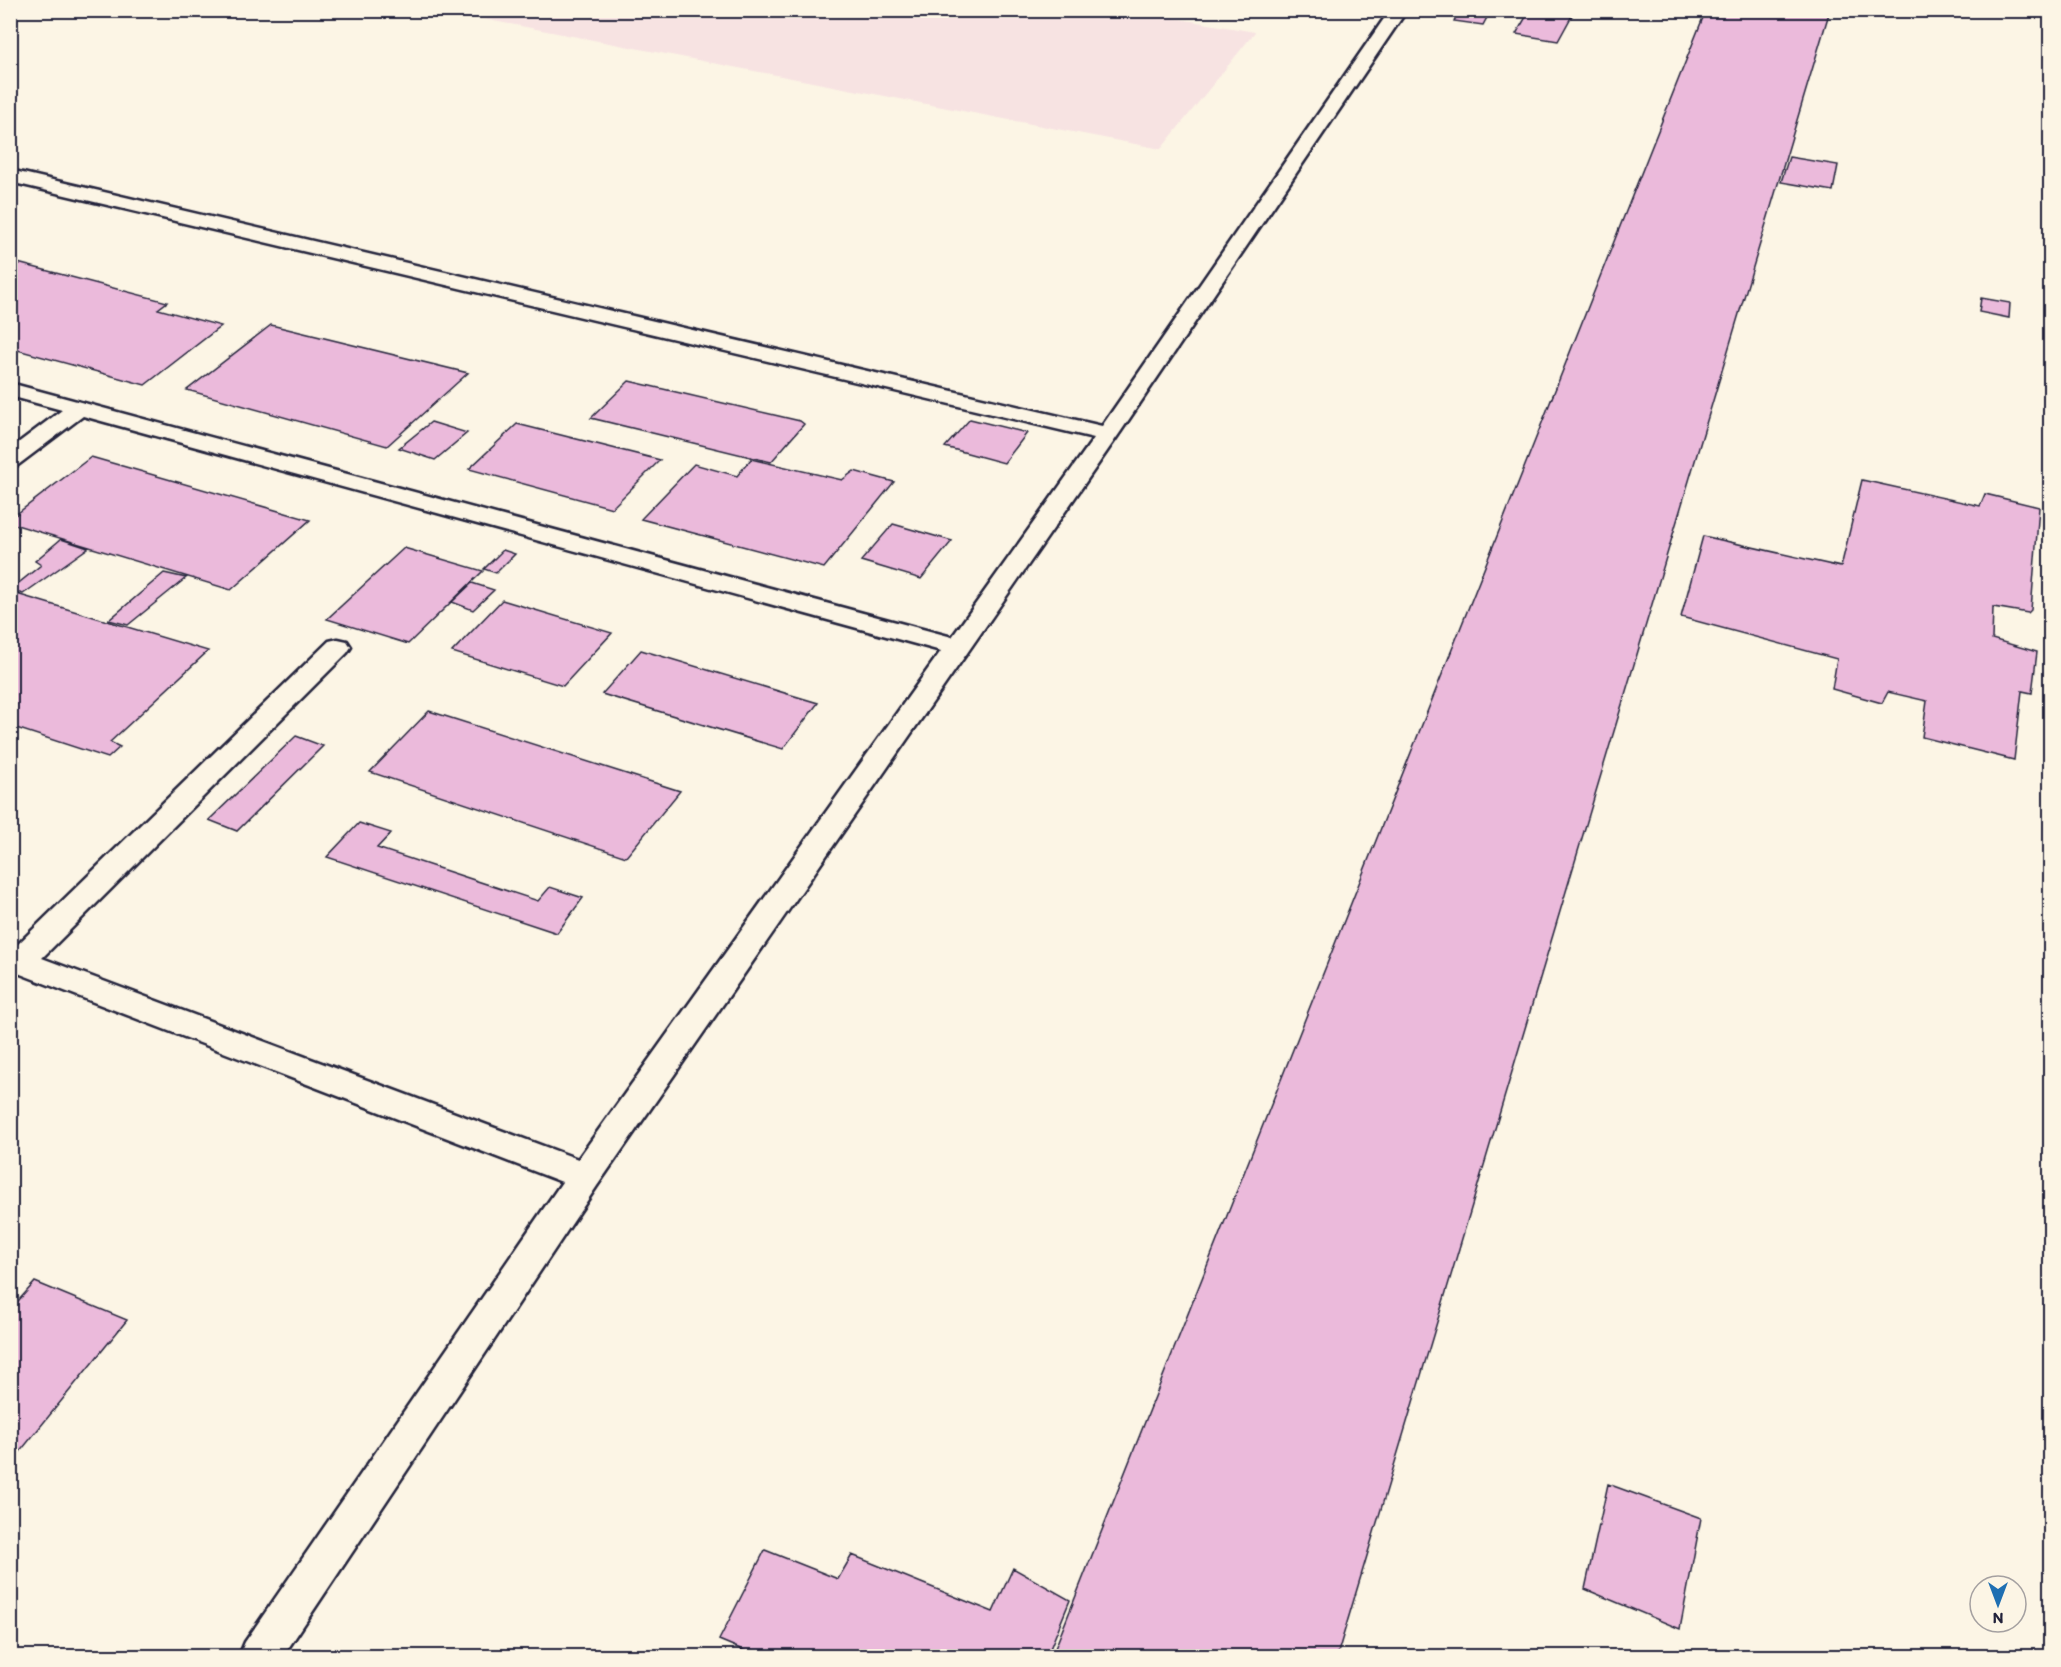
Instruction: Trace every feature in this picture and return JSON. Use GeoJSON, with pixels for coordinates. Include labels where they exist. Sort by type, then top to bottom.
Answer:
{"type":"FeatureCollection","features":[{"type":"Feature","properties":{"kind":"lane"},"geometry":{"type":"LineString","coordinates":[[259,1656],[585,1176],[1108,434],[1399,10]]}},
{"type":"Feature","properties":{"kind":"lane"},"geometry":{"type":"LineString","coordinates":[[10,176],[1108,434]]}},
{"type":"Feature","properties":{"kind":"lane"},"geometry":{"type":"LineString","coordinates":[[10,389],[958,647]]}},
{"type":"Feature","properties":{"kind":"lane"},"geometry":{"type":"LineString","coordinates":[[10,460],[79,408]]}},
{"type":"Feature","properties":{"kind":"lane"},"geometry":{"type":"LineString","coordinates":[[338,647],[15,960],[585,1176]]}},
{"type":"Feature","properties":{"kind":"shaded area"},"geometry":{"type":"Polygon","coordinates":[[[442,11],[1133,11],[1255,32],[1161,149],[442,11]]]}},
{"type":"Feature","properties":{"kind":"building"},"geometry":{"type":"Polygon","coordinates":[[[1460,10],[1491,10],[1483,25],[1454,21],[1460,10]]]}},
{"type":"Feature","properties":{"kind":"building"},"geometry":{"type":"Polygon","coordinates":[[[1530,10],[1575,10],[1558,41],[1516,34],[1530,10]]]}},
{"type":"Feature","properties":{"kind":"building"},"geometry":{"type":"Polygon","coordinates":[[[1706,10],[1830,10],[1337,1656],[1052,1656],[1706,10]]]}},
{"type":"Feature","properties":{"kind":"building"},"geometry":{"type":"Polygon","coordinates":[[[1789,157],[1838,165],[1833,191],[1781,182],[1789,157]]]}},
{"type":"Feature","properties":{"kind":"building"},"geometry":{"type":"Polygon","coordinates":[[[10,261],[167,302],[158,309],[221,326],[145,385],[10,348],[10,261]]]}},
{"type":"Feature","properties":{"kind":"building"},"geometry":{"type":"Polygon","coordinates":[[[1981,298],[2010,303],[2009,318],[1979,312],[1981,298]]]}},
{"type":"Feature","properties":{"kind":"building"},"geometry":{"type":"Polygon","coordinates":[[[271,325],[468,373],[387,446],[187,390],[271,325]]]}},
{"type":"Feature","properties":{"kind":"building"},"geometry":{"type":"Polygon","coordinates":[[[629,381],[800,421],[804,424],[771,462],[591,418],[629,381]]]}},
{"type":"Feature","properties":{"kind":"building"},"geometry":{"type":"Polygon","coordinates":[[[970,419],[1027,433],[1004,463],[945,447],[970,419]]]}},
{"type":"Feature","properties":{"kind":"building"},"geometry":{"type":"Polygon","coordinates":[[[431,422],[467,433],[435,460],[399,448],[431,422]]]}},
{"type":"Feature","properties":{"kind":"building"},"geometry":{"type":"Polygon","coordinates":[[[517,424],[660,460],[612,508],[469,469],[517,424]]]}},
{"type":"Feature","properties":{"kind":"building"},"geometry":{"type":"Polygon","coordinates":[[[91,457],[310,520],[231,590],[10,523],[10,519],[91,457]]]}},
{"type":"Feature","properties":{"kind":"building"},"geometry":{"type":"Polygon","coordinates":[[[751,459],[842,480],[854,471],[894,482],[824,568],[641,519],[694,464],[737,476],[751,459]]]}},
{"type":"Feature","properties":{"kind":"building"},"geometry":{"type":"Polygon","coordinates":[[[1862,480],[1980,506],[1985,494],[2039,507],[2031,610],[2028,613],[1993,607],[1992,639],[2037,652],[2032,693],[2022,691],[2014,760],[1922,737],[1927,701],[1888,692],[1882,703],[1832,689],[1837,659],[1681,617],[1703,536],[1841,567],[1862,480]]]}},
{"type":"Feature","properties":{"kind":"building"},"geometry":{"type":"Polygon","coordinates":[[[893,524],[952,541],[921,579],[861,561],[893,524]]]}},
{"type":"Feature","properties":{"kind":"building"},"geometry":{"type":"Polygon","coordinates":[[[61,539],[88,548],[23,594],[10,590],[41,565],[35,561],[61,539]]]}},
{"type":"Feature","properties":{"kind":"building"},"geometry":{"type":"Polygon","coordinates":[[[404,548],[483,571],[408,644],[327,619],[404,548]]]}},
{"type":"Feature","properties":{"kind":"building"},"geometry":{"type":"Polygon","coordinates":[[[503,550],[515,554],[496,573],[484,569],[503,550]]]}},
{"type":"Feature","properties":{"kind":"building"},"geometry":{"type":"Polygon","coordinates":[[[164,573],[186,578],[128,625],[109,620],[164,573]]]}},
{"type":"Feature","properties":{"kind":"building"},"geometry":{"type":"Polygon","coordinates":[[[472,583],[494,590],[473,610],[452,602],[472,583]]]}},
{"type":"Feature","properties":{"kind":"building"},"geometry":{"type":"Polygon","coordinates":[[[10,592],[208,651],[110,742],[120,747],[108,758],[10,726],[10,592]]]}},
{"type":"Feature","properties":{"kind":"building"},"geometry":{"type":"Polygon","coordinates":[[[502,600],[612,633],[563,686],[452,652],[502,600]]]}},
{"type":"Feature","properties":{"kind":"building"},"geometry":{"type":"Polygon","coordinates":[[[641,650],[818,703],[783,749],[602,694],[641,650]]]}},
{"type":"Feature","properties":{"kind":"building"},"geometry":{"type":"Polygon","coordinates":[[[429,711],[680,791],[626,857],[370,772],[429,711]]]}},
{"type":"Feature","properties":{"kind":"building"},"geometry":{"type":"Polygon","coordinates":[[[296,736],[323,746],[237,831],[209,820],[296,736]]]}},
{"type":"Feature","properties":{"kind":"building"},"geometry":{"type":"Polygon","coordinates":[[[359,823],[391,833],[377,848],[538,901],[550,887],[583,898],[557,933],[327,857],[359,823]]]}},
{"type":"Feature","properties":{"kind":"building"},"geometry":{"type":"Polygon","coordinates":[[[35,1282],[127,1320],[10,1464],[10,1310],[35,1282]]]}},
{"type":"Feature","properties":{"kind":"building"},"geometry":{"type":"Polygon","coordinates":[[[1608,1484],[1701,1518],[1680,1629],[1585,1589],[1608,1484]]]}},
{"type":"Feature","properties":{"kind":"building"},"geometry":{"type":"Polygon","coordinates":[[[765,1550],[838,1579],[852,1555],[993,1612],[1013,1568],[1070,1600],[1047,1656],[757,1656],[719,1640],[765,1550]]]}}]}
